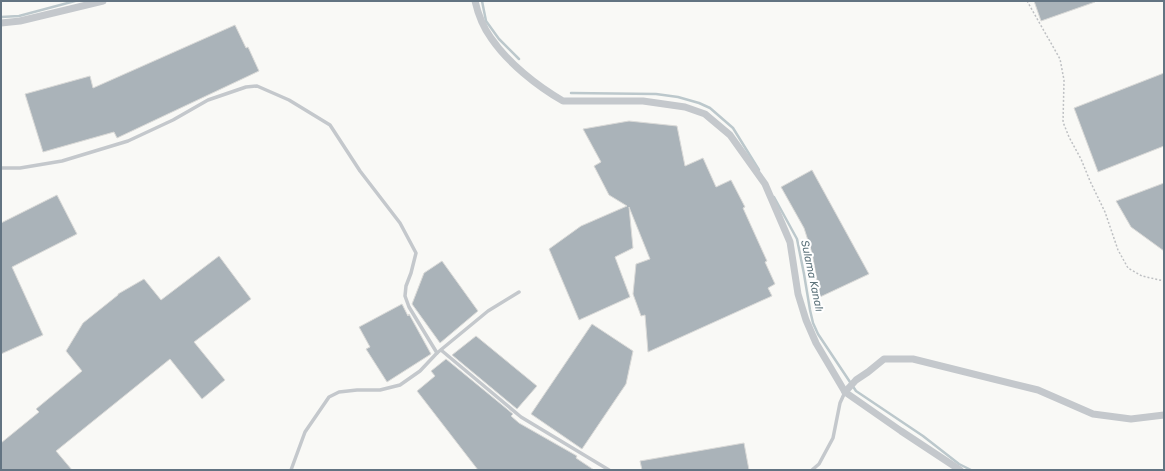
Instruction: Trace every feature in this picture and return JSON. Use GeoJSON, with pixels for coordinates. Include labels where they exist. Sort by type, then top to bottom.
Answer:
{"type":"FeatureCollection","features":[{"type":"Feature","properties":{"kind":"street"},"geometry":{"type":"LineString","coordinates":[[1,23],[20,21],[103,1]]}},
{"type":"Feature","properties":{"kind":"street"},"geometry":{"type":"LineString","coordinates":[[475,1],[479,17],[490,38],[510,60],[533,81],[563,101],[643,101],[685,107],[706,114],[730,134],[765,184],[790,242],[798,294],[806,320],[816,343],[845,392],[900,431],[960,470]]}},
{"type":"Feature","properties":{"kind":"street"},"geometry":{"type":"LineString","coordinates":[[845,392],[856,380],[884,359],[912,359],[1038,390],[1093,414],[1131,419],[1164,415]]}},
{"type":"Feature","properties":{"kind":"lane"},"geometry":{"type":"LineString","coordinates":[[1,168],[20,168],[62,161],[128,142],[173,120],[208,100],[246,87],[257,86],[289,100],[330,125],[360,171],[400,223],[416,253],[406,286],[405,296],[409,307],[437,353]]}},
{"type":"Feature","properties":{"kind":"lane"},"geometry":{"type":"LineString","coordinates":[[291,470],[305,432],[329,397],[339,392],[380,390],[400,385],[420,371],[437,353],[488,311],[519,292]]}},
{"type":"Feature","properties":{"kind":"lane"},"geometry":{"type":"LineString","coordinates":[[441,350],[521,417],[609,470]]}},
{"type":"Feature","properties":{"kind":"lane"},"geometry":{"type":"LineString","coordinates":[[812,470],[819,464],[833,438],[840,403],[845,392]]}},
{"type":"Feature","properties":{"kind":"path"},"geometry":{"type":"LineString","coordinates":[[1027,1],[1060,59],[1064,80],[1063,122],[1105,212],[1118,250],[1128,268],[1142,276],[1164,282]]}},
{"type":"Feature","properties":{"kind":"building"},"geometry":{"type":"Polygon","coordinates":[[[1034,1],[1095,1],[1095,2],[1041,21],[1034,1]]]}},
{"type":"Feature","properties":{"kind":"building"},"geometry":{"type":"Polygon","coordinates":[[[235,25],[246,48],[248,47],[259,71],[117,138],[114,132],[43,152],[25,94],[90,76],[93,88],[235,25]]]}},
{"type":"Feature","properties":{"kind":"building"},"geometry":{"type":"Polygon","coordinates":[[[1164,73],[1164,146],[1098,172],[1074,108],[1164,73]]]}},
{"type":"Feature","properties":{"kind":"building"},"geometry":{"type":"Polygon","coordinates":[[[629,121],[677,126],[685,166],[703,158],[716,187],[731,180],[745,207],[743,208],[767,261],[765,262],[775,284],[768,288],[772,296],[648,352],[645,315],[641,316],[633,294],[636,264],[650,259],[629,207],[633,248],[615,257],[630,297],[579,320],[549,249],[581,226],[627,206],[609,195],[594,166],[601,162],[583,129],[629,121]]]}},
{"type":"Feature","properties":{"kind":"building"},"geometry":{"type":"Polygon","coordinates":[[[812,170],[869,274],[820,297],[812,253],[804,228],[781,187],[812,170]]]}},
{"type":"Feature","properties":{"kind":"building"},"geometry":{"type":"Polygon","coordinates":[[[1164,183],[1164,251],[1131,227],[1116,201],[1164,183]]]}},
{"type":"Feature","properties":{"kind":"building"},"geometry":{"type":"Polygon","coordinates":[[[57,195],[77,234],[12,267],[43,335],[1,354],[1,223],[57,195]]]}},
{"type":"Feature","properties":{"kind":"building"},"geometry":{"type":"Polygon","coordinates":[[[219,256],[251,299],[194,342],[225,380],[202,399],[170,359],[56,451],[72,470],[1,470],[1,443],[39,412],[36,409],[82,371],[66,351],[83,323],[118,294],[144,279],[161,300],[219,256]]]}},
{"type":"Feature","properties":{"kind":"building"},"geometry":{"type":"Polygon","coordinates":[[[442,261],[478,311],[440,343],[412,304],[424,273],[442,261]]]}},
{"type":"Feature","properties":{"kind":"building"},"geometry":{"type":"Polygon","coordinates":[[[402,304],[431,354],[387,382],[366,349],[370,347],[359,327],[402,304]]]}},
{"type":"Feature","properties":{"kind":"building"},"geometry":{"type":"Polygon","coordinates":[[[592,324],[633,351],[626,384],[582,449],[531,414],[592,324]]]}},
{"type":"Feature","properties":{"kind":"building"},"geometry":{"type":"Polygon","coordinates":[[[476,336],[537,386],[517,409],[452,355],[476,336]]]}},
{"type":"Feature","properties":{"kind":"building"},"geometry":{"type":"Polygon","coordinates":[[[446,359],[513,414],[511,416],[519,423],[577,456],[576,458],[594,470],[478,470],[417,391],[435,376],[431,371],[446,359]]]}},
{"type":"Feature","properties":{"kind":"building"},"geometry":{"type":"Polygon","coordinates":[[[744,443],[749,470],[642,470],[640,461],[744,443]]]}},
{"type":"Feature","properties":{"kind":"waterway","name":"Sulama Kanalı"},"geometry":{"type":"LineString","coordinates":[[1,17],[19,16],[75,1]]}},
{"type":"Feature","properties":{"kind":"waterway","name":"Sulama Kanalı"},"geometry":{"type":"LineString","coordinates":[[482,1],[486,21],[499,39],[519,59]]}},
{"type":"Feature","properties":{"kind":"waterway","name":"Sulama Kanalı"},"geometry":{"type":"LineString","coordinates":[[571,93],[656,94],[678,97],[699,103],[710,108],[733,128],[759,170]]}},
{"type":"Feature","properties":{"kind":"waterway","name":"Sulama Kanalı"},"geometry":{"type":"LineString","coordinates":[[774,197],[797,239],[813,323],[818,334],[856,391],[923,436],[959,464],[971,470]]}}]}
